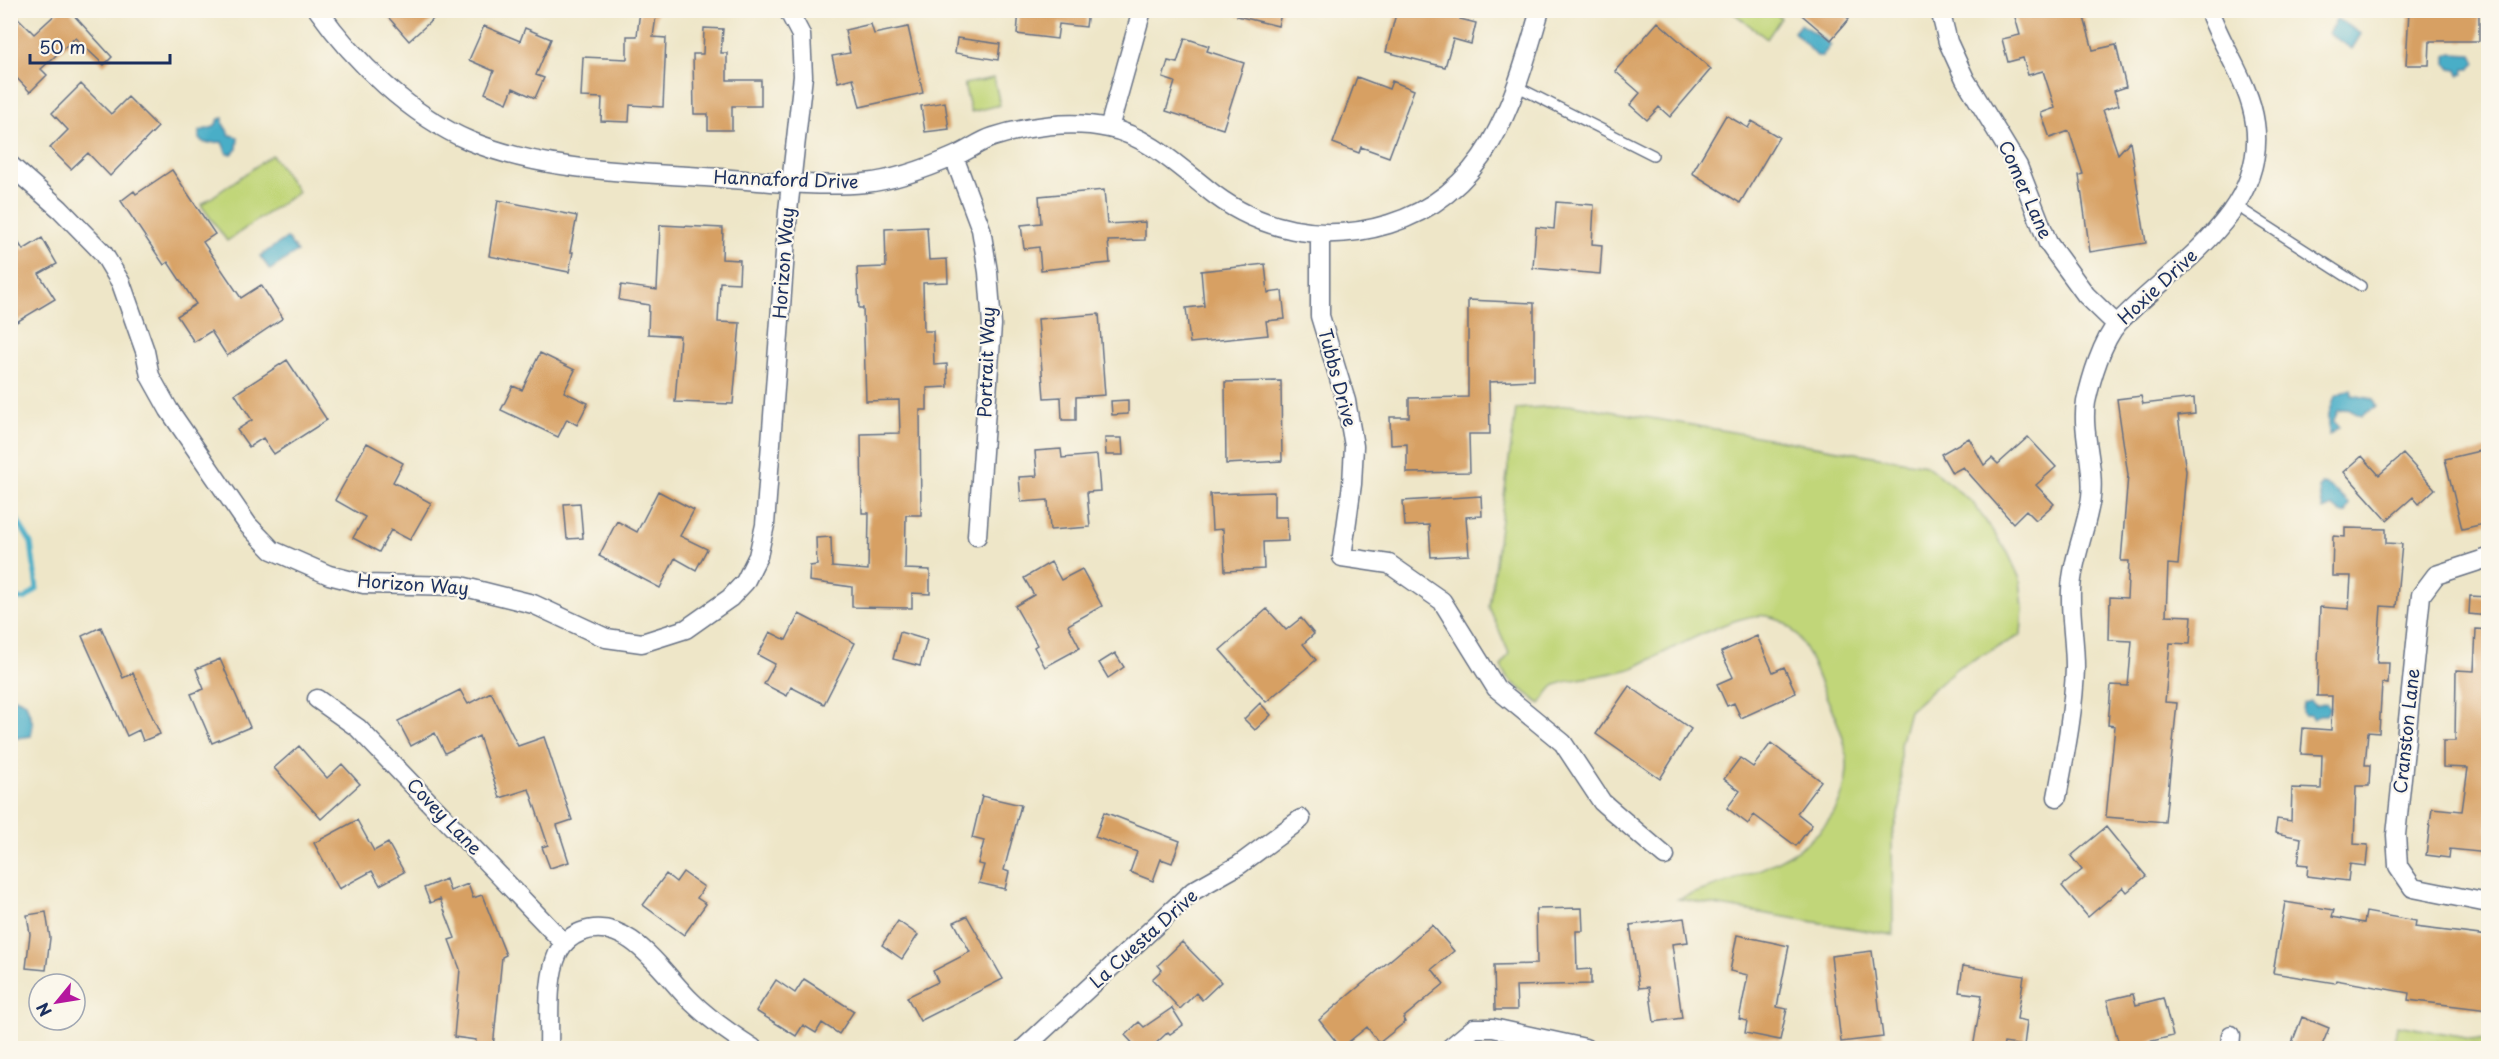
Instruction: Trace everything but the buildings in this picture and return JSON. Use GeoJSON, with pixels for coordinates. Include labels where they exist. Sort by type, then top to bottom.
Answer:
{"type":"FeatureCollection","features":[{"type":"Feature","properties":{"kind":"street","name":"Hannaford Drive"},"geometry":{"type":"LineString","coordinates":[[318,10],[342,44],[384,84],[432,119],[470,140],[564,165],[790,183],[865,183],[915,171],[954,157],[990,138],[1039,126],[1109,128],[1164,155],[1224,202],[1258,221],[1320,234],[1367,230],[1391,224],[1435,202],[1456,186],[1488,151],[1499,131],[1540,10]]}},
{"type":"Feature","properties":{"kind":"street","name":"Horizon Way"},"geometry":{"type":"LineString","coordinates":[[10,165],[60,209],[103,253],[121,283],[145,351],[150,376],[169,410],[248,525],[272,550],[329,575],[364,585],[461,586],[532,604],[606,638],[642,643],[686,629],[730,598],[745,582],[758,556],[765,525],[790,183],[802,76],[801,35],[788,10]]}},
{"type":"Feature","properties":{"kind":"street"},"geometry":{"type":"LineString","coordinates":[[1109,128],[1142,10]]}},
{"type":"Feature","properties":{"kind":"street","name":"Comer Lane"},"geometry":{"type":"LineString","coordinates":[[1940,10],[1948,42],[1965,79],[2018,166],[2048,243],[2086,295],[2116,324]]}},
{"type":"Feature","properties":{"kind":"street","name":"Hoxie Drive"},"geometry":{"type":"LineString","coordinates":[[2057,796],[2069,731],[2075,667],[2071,588],[2091,496],[2086,405],[2095,366],[2116,324],[2173,276],[2228,217],[2247,185],[2256,152],[2255,123],[2247,95],[2217,35],[2209,10]]}},
{"type":"Feature","properties":{"kind":"street","name":"Portrait Way"},"geometry":{"type":"LineString","coordinates":[[954,157],[981,230],[988,272],[992,325],[977,536]]}},
{"type":"Feature","properties":{"kind":"street","name":"Tubbs Drive"},"geometry":{"type":"LineString","coordinates":[[1320,234],[1320,316],[1346,401],[1354,446],[1352,484],[1342,557],[1389,564],[1442,601],[1496,688],[1563,743],[1602,802],[1665,856]]}},
{"type":"Feature","properties":{"kind":"street","name":"Cranston Lane"},"geometry":{"type":"LineString","coordinates":[[2488,558],[2436,574],[2421,595],[2396,835],[2398,866],[2413,888],[2488,903]]}},
{"type":"Feature","properties":{"kind":"street","name":"Covey Lane"},"geometry":{"type":"LineString","coordinates":[[317,699],[358,728],[564,943]]}},
{"type":"Feature","properties":{"kind":"street","name":"La Cuesta Drive"},"geometry":{"type":"LineString","coordinates":[[1024,1048],[1193,891],[1239,865],[1301,819]]}},
{"type":"Feature","properties":{"kind":"street"},"geometry":{"type":"LineString","coordinates":[[549,1048],[552,985],[557,954],[564,943],[590,929],[604,928],[620,934],[658,965],[712,1021],[753,1048]]}},
{"type":"Feature","properties":{"kind":"street"},"geometry":{"type":"LineString","coordinates":[[1450,1048],[1474,1028],[1493,1028],[1585,1048]]}},
{"type":"Feature","properties":{"kind":"lane"},"geometry":{"type":"LineString","coordinates":[[1516,86],[1653,155]]}},
{"type":"Feature","properties":{"kind":"lane"},"geometry":{"type":"LineString","coordinates":[[2235,205],[2361,286]]}},
{"type":"Feature","properties":{"kind":"green space"},"geometry":{"type":"Polygon","coordinates":[[[1730,10],[1771,11],[1781,18],[1767,39],[1730,10]]]}},
{"type":"Feature","properties":{"kind":"green space"},"geometry":{"type":"Polygon","coordinates":[[[994,78],[1000,105],[971,112],[964,84],[994,78]]]}},
{"type":"Feature","properties":{"kind":"green space"},"geometry":{"type":"Polygon","coordinates":[[[272,155],[298,192],[227,241],[201,205],[272,155]]]}},
{"type":"Feature","properties":{"kind":"green space"},"geometry":{"type":"Polygon","coordinates":[[[1574,405],[1926,465],[1973,503],[2008,553],[2020,579],[2023,608],[2021,635],[1957,668],[1909,711],[1900,745],[1901,804],[1892,835],[1893,935],[1678,899],[1731,881],[1785,857],[1808,842],[1827,823],[1841,799],[1847,770],[1842,735],[1801,640],[1777,619],[1754,616],[1737,620],[1700,635],[1633,668],[1560,683],[1552,688],[1540,704],[1507,678],[1501,666],[1509,653],[1489,607],[1516,409],[1574,405]]]}},
{"type":"Feature","properties":{"kind":"green space"},"geometry":{"type":"Polygon","coordinates":[[[2397,1025],[2488,1041],[2488,1048],[2393,1048],[2397,1025]]]}},
{"type":"Feature","properties":{"kind":"water"},"geometry":{"type":"Polygon","coordinates":[[[2337,19],[2361,34],[2352,49],[2328,33],[2337,19]]]}},
{"type":"Feature","properties":{"kind":"water"},"geometry":{"type":"Polygon","coordinates":[[[1801,24],[1831,45],[1822,56],[1817,56],[1794,32],[1801,24]]]}},
{"type":"Feature","properties":{"kind":"water"},"geometry":{"type":"Polygon","coordinates":[[[2450,54],[2472,55],[2476,63],[2470,69],[2464,69],[2463,74],[2459,75],[2457,70],[2451,69],[2447,64],[2447,56],[2450,54]]]}},
{"type":"Feature","properties":{"kind":"water"},"geometry":{"type":"Polygon","coordinates":[[[223,118],[223,124],[230,135],[238,137],[237,149],[232,154],[227,154],[222,142],[205,143],[199,139],[199,131],[214,127],[219,119],[223,118]]]}},
{"type":"Feature","properties":{"kind":"water"},"geometry":{"type":"Polygon","coordinates":[[[287,238],[297,252],[270,270],[260,256],[287,238]]]}},
{"type":"Feature","properties":{"kind":"water"},"geometry":{"type":"Polygon","coordinates":[[[2351,389],[2352,395],[2373,399],[2376,407],[2361,416],[2348,409],[2338,411],[2333,422],[2339,427],[2329,435],[2329,414],[2335,396],[2351,389]]]}},
{"type":"Feature","properties":{"kind":"water"},"geometry":{"type":"Polygon","coordinates":[[[2322,484],[2334,489],[2349,504],[2346,513],[2341,513],[2332,506],[2323,510],[2319,489],[2322,484]]]}},
{"type":"Feature","properties":{"kind":"water"},"geometry":{"type":"Polygon","coordinates":[[[11,696],[26,703],[33,724],[31,736],[11,739],[11,696]]]}},
{"type":"Feature","properties":{"kind":"water"},"geometry":{"type":"Polygon","coordinates":[[[2310,701],[2315,706],[2326,703],[2330,709],[2326,715],[2319,715],[2313,719],[2302,712],[2303,703],[2310,701]]]}},
{"type":"Feature","properties":{"kind":"waterway"},"geometry":{"type":"LineString","coordinates":[[10,508],[31,543],[37,589],[25,599],[10,599]]}}]}
